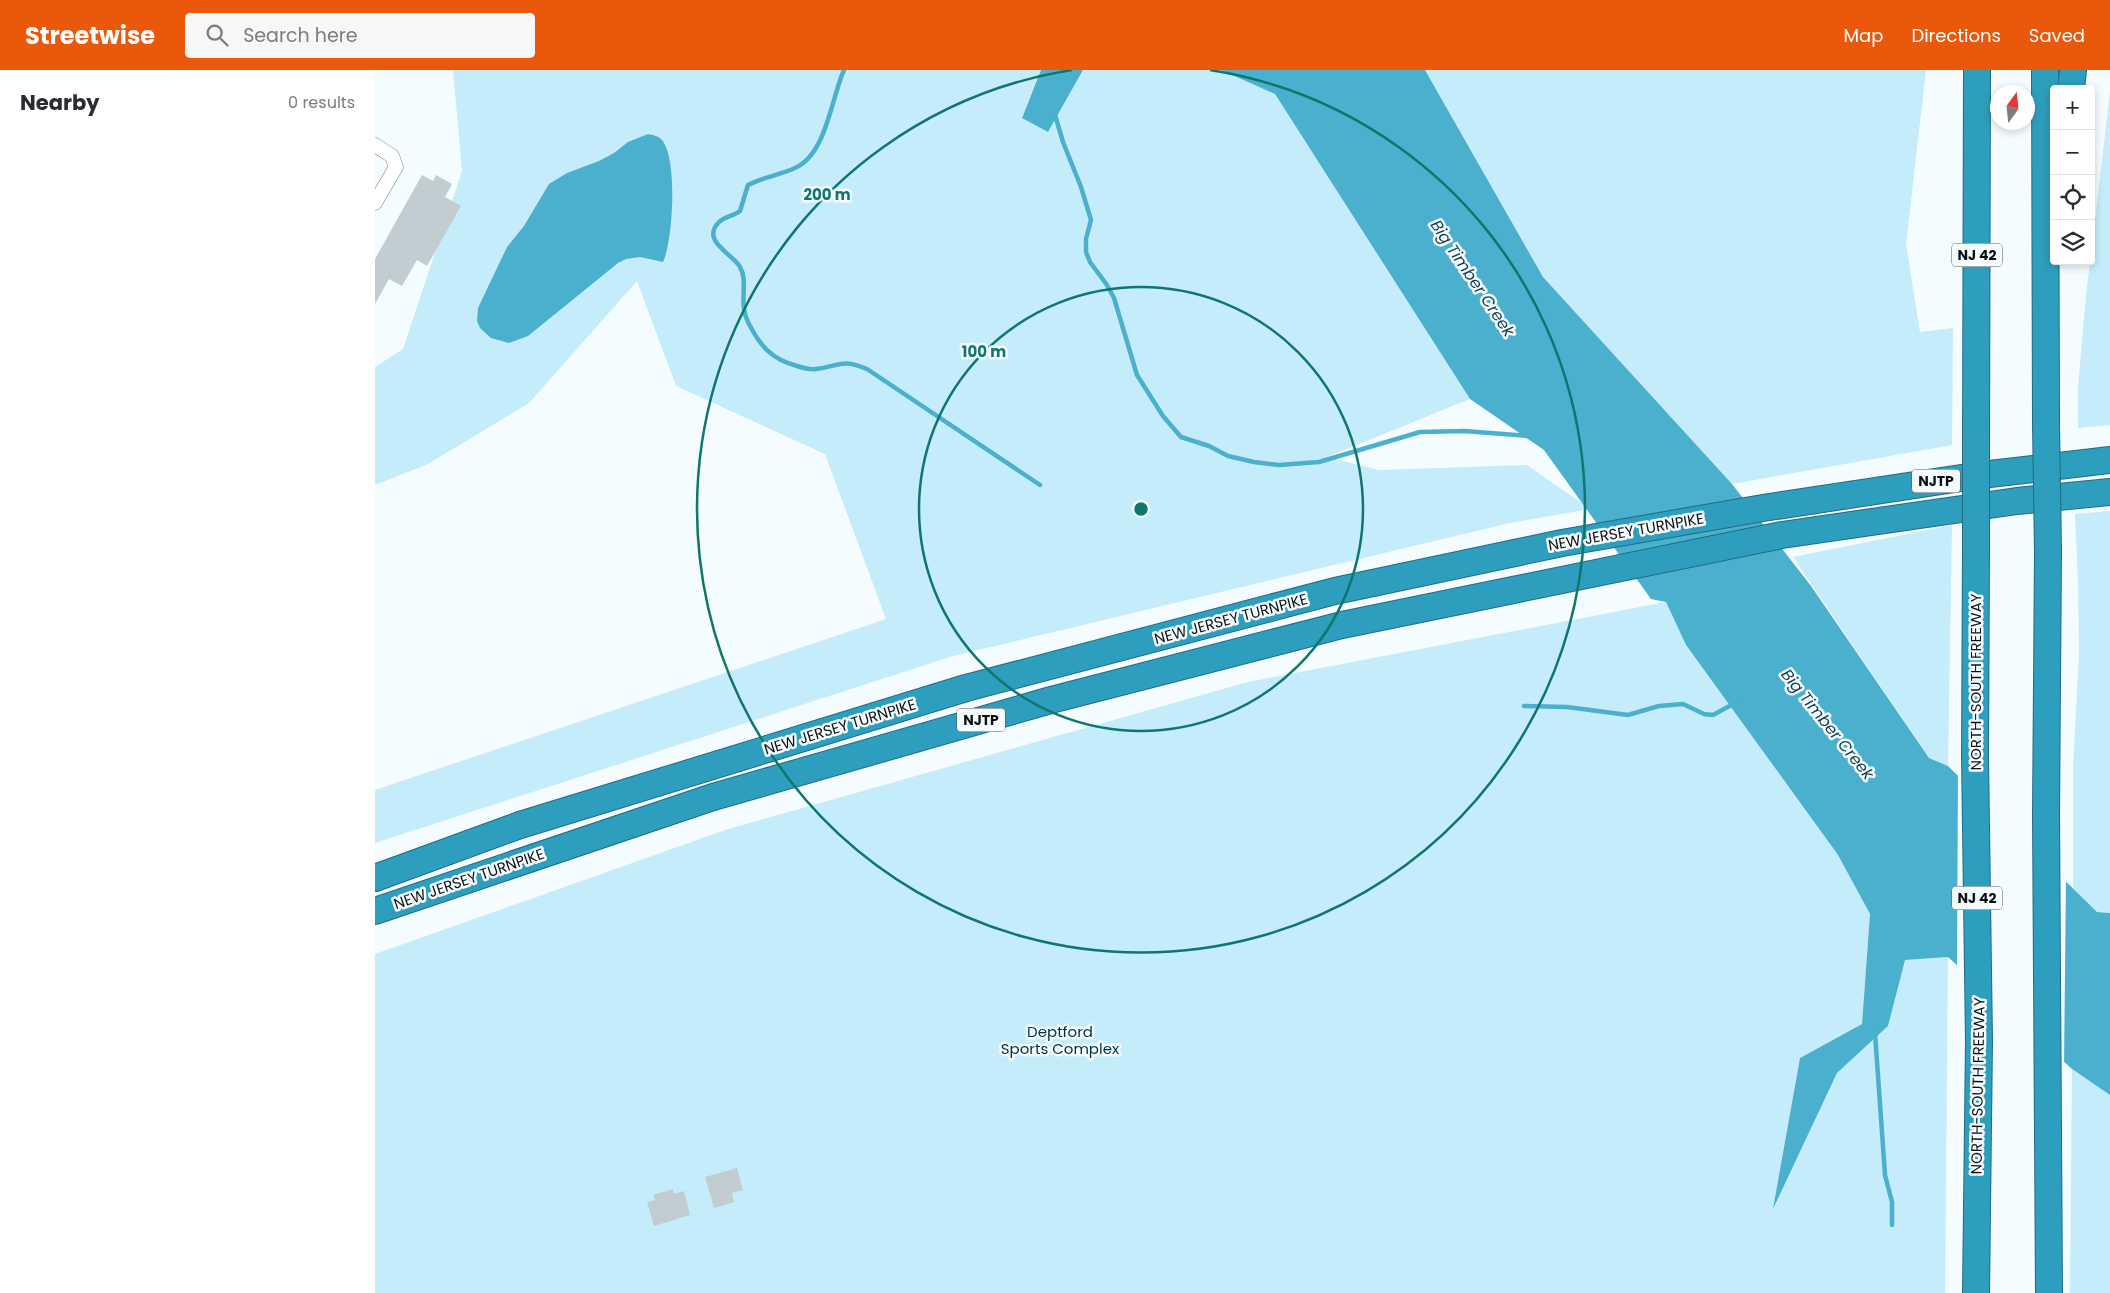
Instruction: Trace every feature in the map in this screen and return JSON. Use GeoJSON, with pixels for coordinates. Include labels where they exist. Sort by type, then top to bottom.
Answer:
{"type":"FeatureCollection","features":[{"type":"Feature","properties":{"kind":"highway","name":"NORTH-SOUTH FREEWAY"},"geometry":{"type":"LineString","coordinates":[[1976,1293],[1979,1041],[1975,756],[1977,70]]}},
{"type":"Feature","properties":{"kind":"highway"},"geometry":{"type":"LineString","coordinates":[[2045,70],[2049,1293]]}},
{"type":"Feature","properties":{"kind":"highway"},"geometry":{"type":"LineString","coordinates":[[2071,85],[2073,70]]}},
{"type":"Feature","properties":{"kind":"highway"},"geometry":{"type":"LineString","coordinates":[[2045,370],[2055,265]]}},
{"type":"Feature","properties":{"kind":"highway","name":"NEW JERSEY TURNPIKE"},"geometry":{"type":"LineString","coordinates":[[375,878],[520,825],[966,688],[1335,591],[1561,543],[1763,508],[1981,474],[2110,460]]}},
{"type":"Feature","properties":{"kind":"highway","name":"NEW JERSEY TURNPIKE"},"geometry":{"type":"LineString","coordinates":[[375,911],[713,797],[1051,700],[1342,625],[1782,535],[2017,501],[2110,492]]}},
{"type":"Feature","properties":{"kind":"street"},"geometry":{"type":"LineString","coordinates":[[375,145],[392,156],[396,167],[375,202]]}},
{"type":"Feature","properties":{"kind":"green space"},"geometry":{"type":"Polygon","coordinates":[[[453,70],[1041,70],[1022,117],[1048,132],[1083,70],[1221,70],[1275,94],[1470,399],[1327,457],[1379,470],[1527,465],[1590,509],[1510,523],[953,656],[375,843],[375,790],[886,619],[825,454],[676,386],[637,281],[529,403],[428,464],[375,485],[375,367],[403,349],[462,171],[453,70]]]}},
{"type":"Feature","properties":{"kind":"green space"},"geometry":{"type":"Polygon","coordinates":[[[1425,70],[1926,70],[1906,244],[1920,332],[1953,328],[1952,445],[1732,484],[1543,277],[1425,70]]]}},
{"type":"Feature","properties":{"kind":"green space"},"geometry":{"type":"Polygon","coordinates":[[[2110,92],[2110,425],[2078,428],[2078,386],[2086,296],[2090,265],[2095,265],[2095,220],[2110,92]]]}},
{"type":"Feature","properties":{"kind":"green space"},"geometry":{"type":"Polygon","coordinates":[[[2110,511],[2110,913],[2097,912],[2073,889],[2073,767],[2079,655],[2075,514],[2110,511]]]}},
{"type":"Feature","properties":{"kind":"green space"},"geometry":{"type":"Polygon","coordinates":[[[1952,525],[1948,766],[1929,758],[1793,557],[1952,525]]]}},
{"type":"Feature","properties":{"kind":"green space","name":"Deptford Sports Complex"},"geometry":{"type":"Polygon","coordinates":[[[1666,602],[1686,645],[1838,855],[1870,914],[1862,1024],[1800,1058],[1774,1207],[1837,1073],[1888,1026],[1904,960],[1948,957],[1945,1293],[375,1293],[375,954],[728,829],[1248,682],[1666,602]]]}},
{"type":"Feature","properties":{"kind":"green space"},"geometry":{"type":"Polygon","coordinates":[[[2072,1069],[2110,1095],[2110,1293],[2070,1293],[2072,1069]]]}},
{"type":"Feature","properties":{"kind":"water"},"geometry":{"type":"Polygon","coordinates":[[[1041,70],[1083,70],[1048,132],[1022,118],[1041,70]]]}},
{"type":"Feature","properties":{"kind":"water","name":"Big Timber Creek"},"geometry":{"type":"Polygon","coordinates":[[[1221,70],[1425,70],[1543,277],[1732,484],[1811,586],[1929,758],[1948,766],[2097,912],[2110,913],[2110,1095],[2072,1069],[1948,957],[1905,960],[1888,1026],[1837,1073],[1773,1209],[1800,1058],[1862,1024],[1870,914],[1838,855],[1686,645],[1666,602],[1651,599],[1544,450],[1470,399],[1275,94],[1221,70]]]}},
{"type":"Feature","properties":{"kind":"water"},"geometry":{"type":"Polygon","coordinates":[[[648,134],[662,140],[667,150],[672,181],[671,219],[663,262],[640,257],[626,259],[618,263],[528,336],[509,343],[491,338],[480,328],[477,321],[478,308],[507,247],[524,226],[549,184],[567,173],[599,161],[614,153],[628,142],[648,134]]]}},
{"type":"Feature","properties":{"kind":"pier"},"geometry":{"type":"Polygon","coordinates":[[[1958,773],[2066,879],[2064,1065],[1957,969],[1958,773]]]}},
{"type":"Feature","properties":{"kind":"building"},"geometry":{"type":"Polygon","coordinates":[[[422,175],[433,181],[436,175],[452,184],[445,197],[461,206],[427,266],[417,260],[402,286],[389,279],[375,304],[375,259],[422,175]]]}},
{"type":"Feature","properties":{"kind":"building"},"geometry":{"type":"Polygon","coordinates":[[[737,1168],[743,1190],[732,1193],[734,1202],[714,1208],[705,1177],[737,1168]]]}},
{"type":"Feature","properties":{"kind":"building"},"geometry":{"type":"Polygon","coordinates":[[[673,1189],[674,1194],[684,1191],[690,1215],[654,1226],[647,1202],[655,1200],[653,1195],[673,1189]]]}},
{"type":"Feature","properties":{"kind":"waterway"},"geometry":{"type":"LineString","coordinates":[[844,70],[821,139],[814,151],[795,168],[748,185],[740,211],[721,220],[714,229],[715,241],[736,262],[743,273],[744,308],[748,322],[762,345],[780,360],[808,369],[846,363],[867,369],[1040,485]]}},
{"type":"Feature","properties":{"kind":"waterway"},"geometry":{"type":"LineString","coordinates":[[1055,115],[1091,220],[1086,239],[1086,252],[1090,262],[1114,298],[1137,375],[1163,416],[1181,437],[1209,446],[1228,456],[1279,465],[1319,462],[1420,432],[1464,431],[1528,436]]}},
{"type":"Feature","properties":{"kind":"waterway"},"geometry":{"type":"LineString","coordinates":[[1524,706],[1567,707],[1628,715],[1659,706],[1683,704],[1704,714],[1713,715],[1735,703]]}},
{"type":"Feature","properties":{"kind":"waterway"},"geometry":{"type":"LineString","coordinates":[[1875,1033],[1885,1175],[1892,1202],[1892,1225]]}}]}
